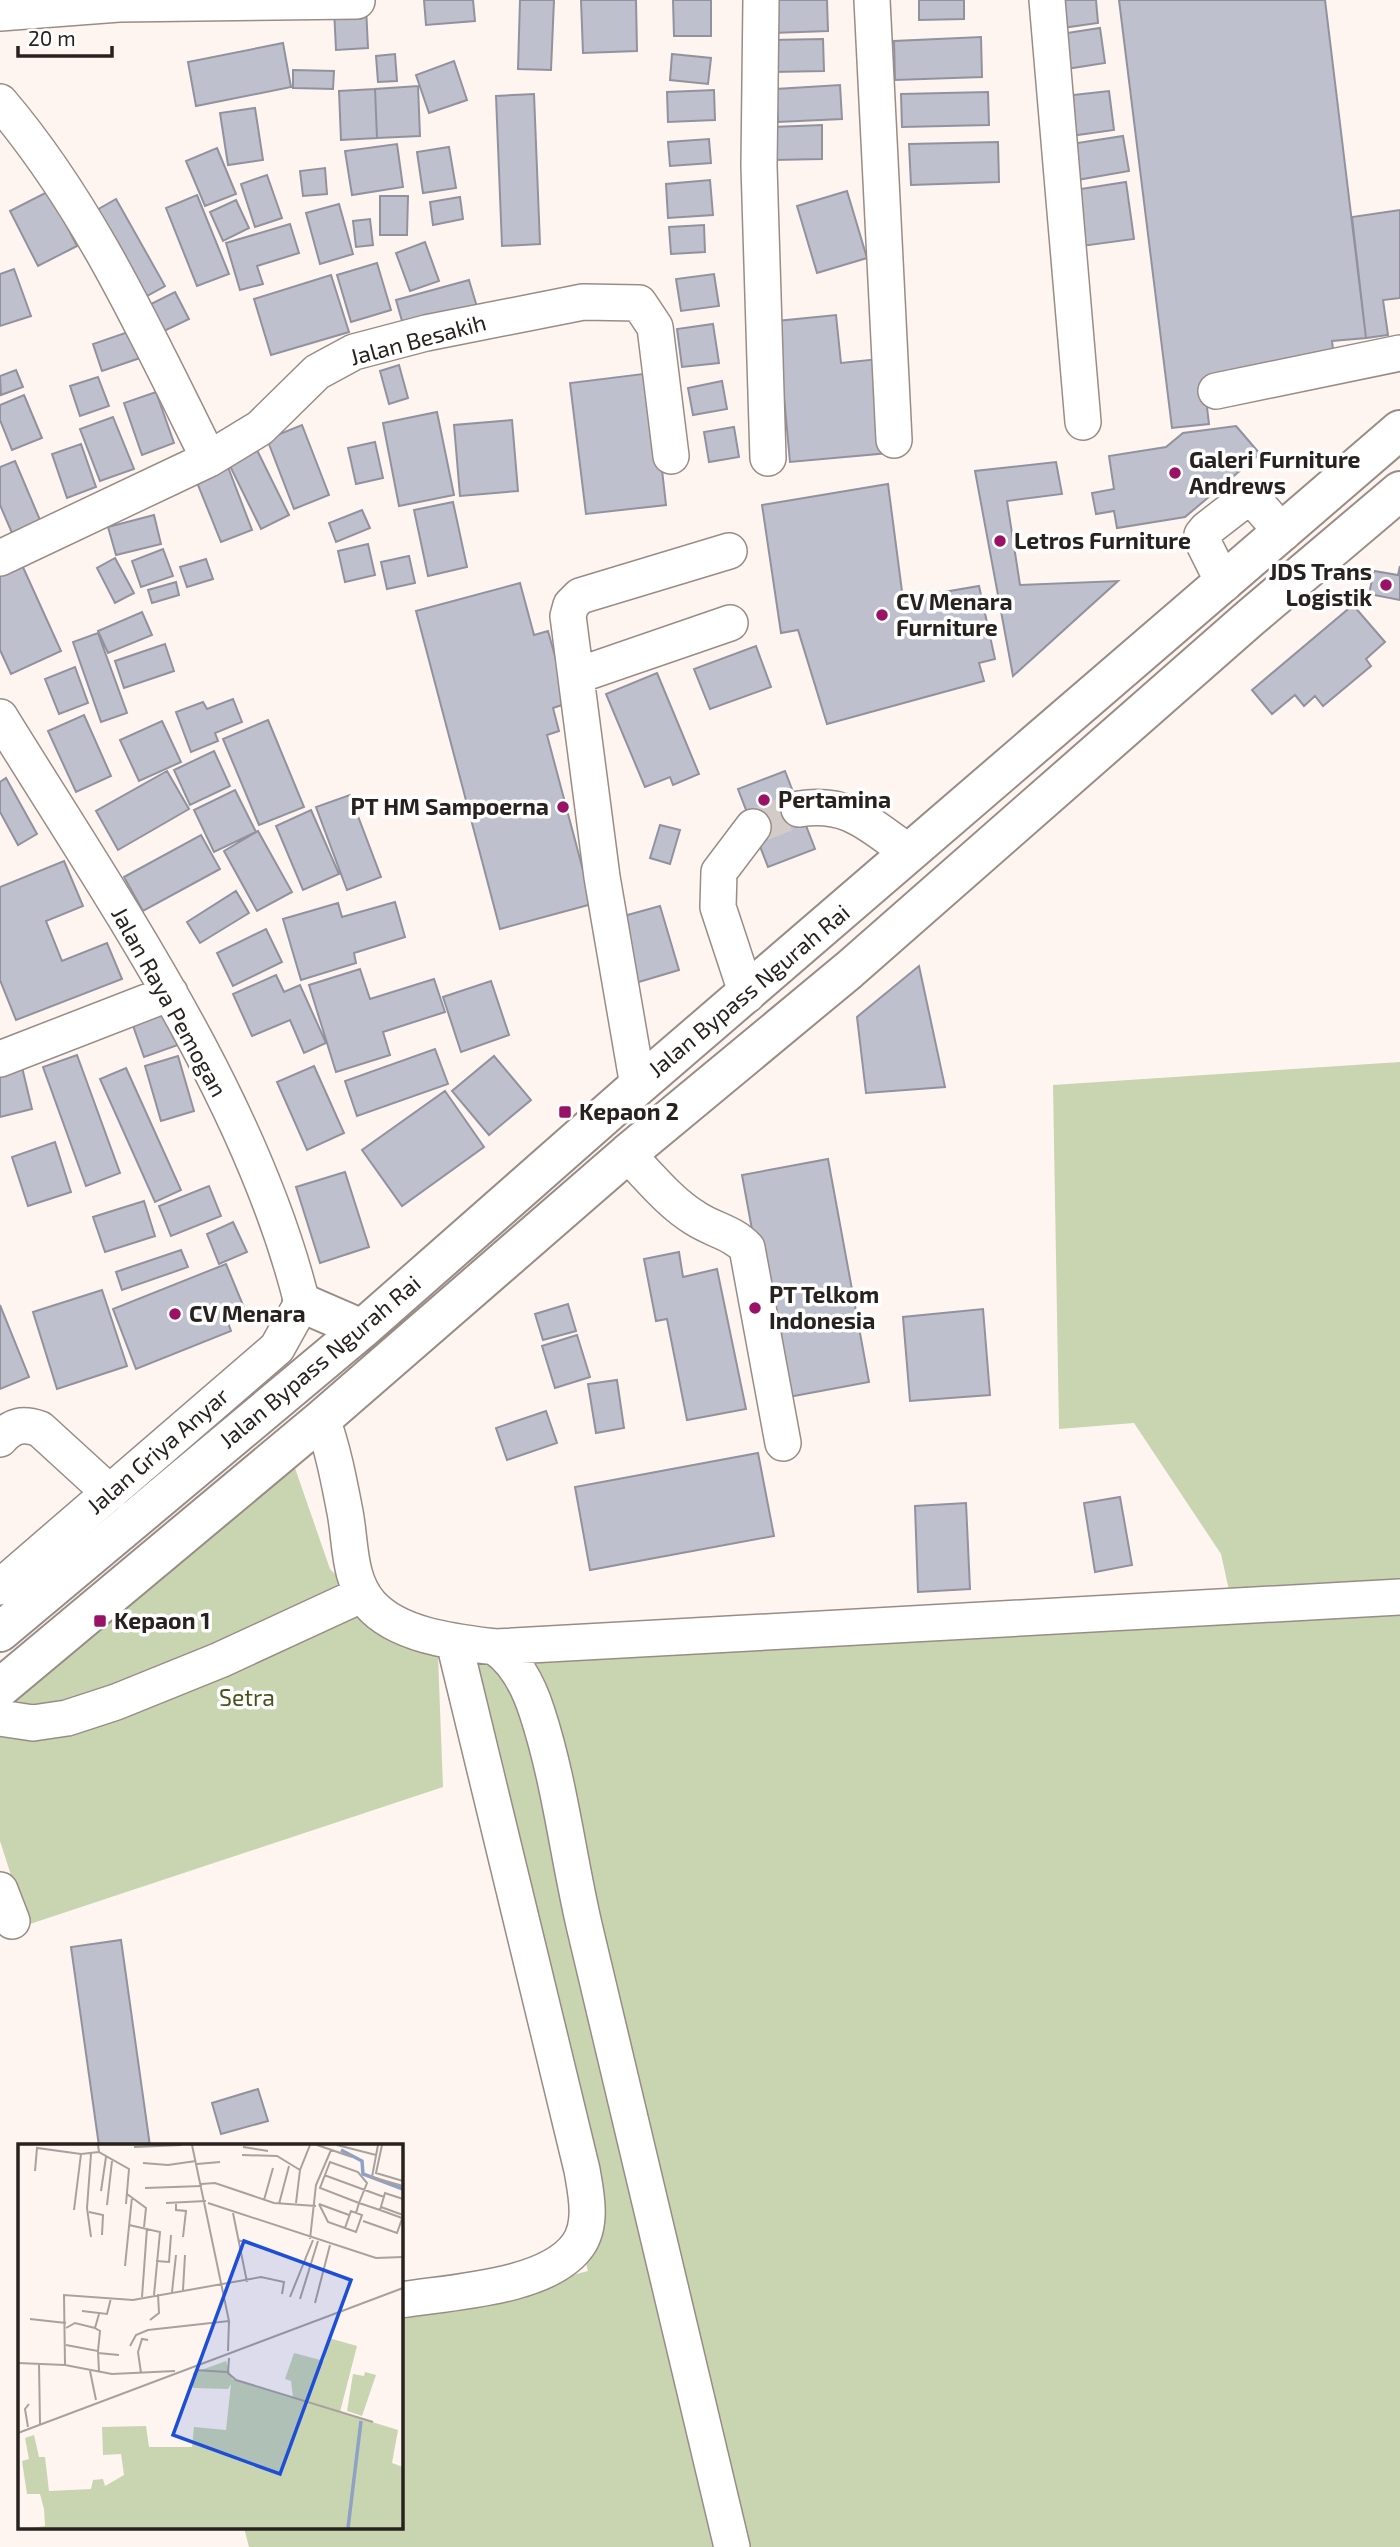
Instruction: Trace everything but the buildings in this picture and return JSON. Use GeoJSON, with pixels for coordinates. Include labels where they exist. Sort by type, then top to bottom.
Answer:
{"type":"FeatureCollection","features":[{"type":"Feature","properties":{"kind":"highway","name":"Jalan Bypass Ngurah Rai"},"geometry":{"type":"LineString","coordinates":[[0,1632],[362,1329],[638,1086],[747,995],[1400,430]]}},
{"type":"Feature","properties":{"kind":"highway","name":"Jalan Bypass Ngurah Rai"},"geometry":{"type":"LineString","coordinates":[[0,1688],[322,1419],[627,1154],[849,970],[1250,618],[1400,491]]}},
{"type":"Feature","properties":{"kind":"highway"},"geometry":{"type":"LineString","coordinates":[[1224,583],[1250,618]]}},
{"type":"Feature","properties":{"kind":"highway"},"geometry":{"type":"LineString","coordinates":[[302,1303],[362,1329]]}},
{"type":"Feature","properties":{"kind":"street"},"geometry":{"type":"LineString","coordinates":[[761,0],[759,166],[768,458]]}},
{"type":"Feature","properties":{"kind":"street"},"geometry":{"type":"LineString","coordinates":[[873,0],[894,440]]}},
{"type":"Feature","properties":{"kind":"street"},"geometry":{"type":"LineString","coordinates":[[1047,0],[1083,422]]}},
{"type":"Feature","properties":{"kind":"street"},"geometry":{"type":"LineString","coordinates":[[0,13],[119,4],[357,1]]}},
{"type":"Feature","properties":{"kind":"street"},"geometry":{"type":"LineString","coordinates":[[0,102],[53,172],[87,228],[149,339],[209,459]]}},
{"type":"Feature","properties":{"kind":"street","name":"Jalan Besakih"},"geometry":{"type":"LineString","coordinates":[[0,558],[209,459],[260,428],[317,372],[355,352],[426,332],[583,302],[639,303],[655,327],[671,456]]}},
{"type":"Feature","properties":{"kind":"street"},"geometry":{"type":"LineString","coordinates":[[1216,391],[1400,353]]}},
{"type":"Feature","properties":{"kind":"street"},"geometry":{"type":"LineString","coordinates":[[1224,583],[1203,542],[1202,535],[1207,529],[1247,498],[1252,499],[1283,533]]}},
{"type":"Feature","properties":{"kind":"street"},"geometry":{"type":"LineString","coordinates":[[638,1086],[602,877],[568,616],[571,605],[580,596],[729,551]]}},
{"type":"Feature","properties":{"kind":"street"},"geometry":{"type":"LineString","coordinates":[[576,676],[730,623]]}},
{"type":"Feature","properties":{"kind":"street","name":"Jalan Raya Pemogan"},"geometry":{"type":"LineString","coordinates":[[0,717],[170,993],[236,1124],[290,1256],[302,1303]]}},
{"type":"Feature","properties":{"kind":"street"},"geometry":{"type":"LineString","coordinates":[[799,809],[825,805],[849,812],[910,853]]}},
{"type":"Feature","properties":{"kind":"street"},"geometry":{"type":"LineString","coordinates":[[747,995],[718,907],[719,872],[753,827]]}},
{"type":"Feature","properties":{"kind":"street"},"geometry":{"type":"LineString","coordinates":[[0,1059],[170,993]]}},
{"type":"Feature","properties":{"kind":"street"},"geometry":{"type":"LineString","coordinates":[[627,1154],[674,1203],[698,1220],[736,1237],[747,1248],[783,1443]]}},
{"type":"Feature","properties":{"kind":"street","name":"Jalan Griya Anyar"},"geometry":{"type":"LineString","coordinates":[[0,1587],[277,1348],[302,1303]]}},
{"type":"Feature","properties":{"kind":"street"},"geometry":{"type":"LineString","coordinates":[[322,1419],[331,1444],[351,1557],[363,1594],[379,1613],[409,1628],[454,1642],[495,1647],[1400,1597]]}},
{"type":"Feature","properties":{"kind":"street"},"geometry":{"type":"LineString","coordinates":[[0,1439],[14,1426],[27,1424],[40,1429],[110,1493]]}},
{"type":"Feature","properties":{"kind":"street"},"geometry":{"type":"LineString","coordinates":[[0,1718],[33,1723],[67,1717],[116,1702],[220,1660],[363,1594]]}},
{"type":"Feature","properties":{"kind":"street"},"geometry":{"type":"LineString","coordinates":[[402,2300],[535,2275],[557,2265],[579,2244],[586,2218],[582,2170],[454,1642]]}},
{"type":"Feature","properties":{"kind":"street"},"geometry":{"type":"LineString","coordinates":[[495,1647],[518,1669],[529,1691],[552,1765],[584,1928],[683,2329],[732,2547]]}},
{"type":"Feature","properties":{"kind":"green space","name":"Setra"},"geometry":{"type":"Polygon","coordinates":[[[1400,1062],[1400,2547],[249,2547],[245,2530],[402,2530],[402,2320],[588,2271],[438,1656],[443,1787],[27,1925],[0,1841],[0,1713],[295,1468],[330,1569],[371,1611],[437,1651],[1234,1613],[1221,1554],[1134,1423],[1059,1429],[1053,1085],[1400,1062]]]}},
{"type":"Feature","properties":{"kind":"tunnel"},"geometry":{"type":"LineString","coordinates":[[753,827],[799,809]]}},
{"type":"Feature","properties":{"kind":"place","name":"Galeri Furniture Andrews"},"geometry":{"type":"Point","coordinates":[1175,473]}},
{"type":"Feature","properties":{"kind":"place","name":"Letros Furniture"},"geometry":{"type":"Point","coordinates":[1000,541]}},
{"type":"Feature","properties":{"kind":"place","name":"JDS Trans Logistik"},"geometry":{"type":"Point","coordinates":[1386,585]}},
{"type":"Feature","properties":{"kind":"place","name":"CV Menara Furniture"},"geometry":{"type":"Point","coordinates":[882,615]}},
{"type":"Feature","properties":{"kind":"place","name":"Pertamina"},"geometry":{"type":"Point","coordinates":[764,800]}},
{"type":"Feature","properties":{"kind":"place","name":"PT HM Sampoerna"},"geometry":{"type":"Point","coordinates":[563,807]}},
{"type":"Feature","properties":{"kind":"place","name":"Kepaon 2"},"geometry":{"type":"Point","coordinates":[565,1112]}},
{"type":"Feature","properties":{"kind":"place","name":"PT Telkom Indonesia"},"geometry":{"type":"Point","coordinates":[755,1308]}},
{"type":"Feature","properties":{"kind":"place","name":"CV Menara"},"geometry":{"type":"Point","coordinates":[175,1314]}},
{"type":"Feature","properties":{"kind":"place","name":"Kepaon 1"},"geometry":{"type":"Point","coordinates":[100,1621]}}]}
